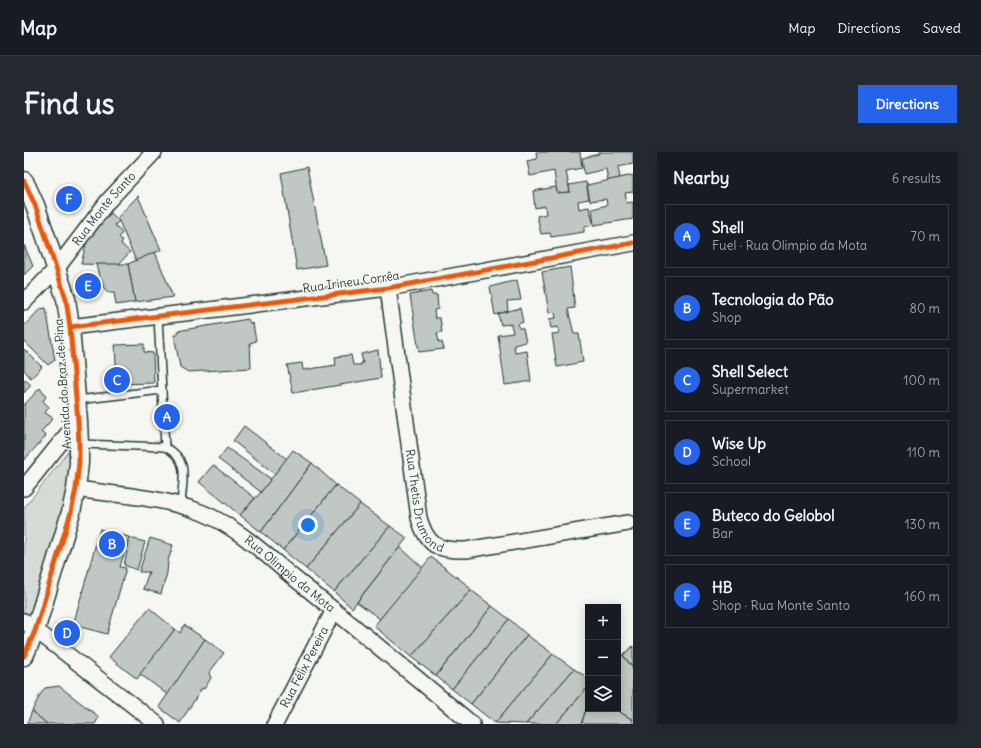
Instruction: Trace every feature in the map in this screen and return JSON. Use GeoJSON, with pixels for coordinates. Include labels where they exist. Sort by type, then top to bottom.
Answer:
{"type":"FeatureCollection","features":[{"type":"Feature","properties":{"kind":"street","name":"Rua Monte Santo"},"geometry":{"type":"LineString","coordinates":[[24,302],[57,268],[108,201],[154,152]]}},
{"type":"Feature","properties":{"kind":"street","name":"Avenida do Braz de Pina"},"geometry":{"type":"LineString","coordinates":[[24,181],[35,205],[66,299],[77,400],[79,444],[79,463],[76,489],[71,512],[29,626],[24,656]]}},
{"type":"Feature","properties":{"kind":"street","name":"Rua Irineu Corrêa"},"geometry":{"type":"LineString","coordinates":[[70,327],[388,288],[633,243]]}},
{"type":"Feature","properties":{"kind":"street","name":"Rua Thetis Drumond"},"geometry":{"type":"LineString","coordinates":[[388,288],[419,518],[426,536],[432,543],[440,548],[449,550],[466,550],[628,523]]}},
{"type":"Feature","properties":{"kind":"street"},"geometry":{"type":"LineString","coordinates":[[24,488],[78,421]]}},
{"type":"Feature","properties":{"kind":"street","name":"Rua Olimpio da Mota"},"geometry":{"type":"LineString","coordinates":[[76,489],[151,499],[181,505],[204,513],[222,523],[247,540],[472,724]]}},
{"type":"Feature","properties":{"kind":"street","name":"Rua Félix Pereira"},"geometry":{"type":"LineString","coordinates":[[275,724],[334,610]]}},
{"type":"Feature","properties":{"kind":"street"},"geometry":{"type":"LineString","coordinates":[[29,626],[157,724]]}},
{"type":"Feature","properties":{"kind":"lane"},"geometry":{"type":"LineString","coordinates":[[158,317],[165,447]]}},
{"type":"Feature","properties":{"kind":"lane"},"geometry":{"type":"LineString","coordinates":[[77,400],[162,390]]}},
{"type":"Feature","properties":{"kind":"lane"},"geometry":{"type":"LineString","coordinates":[[79,444],[165,447],[173,451],[180,458],[183,466],[181,505]]}},
{"type":"Feature","properties":{"kind":"shaded area"},"geometry":{"type":"Polygon","coordinates":[[[71,448],[69,497],[33,621],[24,612],[24,508],[71,448]]]}},
{"type":"Feature","properties":{"kind":"building"},"geometry":{"type":"Polygon","coordinates":[[[536,152],[580,152],[582,168],[566,171],[570,192],[557,193],[554,171],[530,176],[527,161],[537,159],[536,152]]]}},
{"type":"Feature","properties":{"kind":"building"},"geometry":{"type":"Polygon","coordinates":[[[598,152],[633,152],[633,164],[618,167],[620,178],[608,181],[606,169],[584,174],[582,158],[599,154],[598,152]]]}},
{"type":"Feature","properties":{"kind":"building"},"geometry":{"type":"Polygon","coordinates":[[[307,167],[326,265],[297,270],[281,173],[307,167]]]}},
{"type":"Feature","properties":{"kind":"building"},"geometry":{"type":"Polygon","coordinates":[[[633,175],[633,192],[625,193],[627,203],[633,202],[633,219],[594,225],[592,209],[607,205],[606,199],[590,201],[587,185],[633,175]]]}},
{"type":"Feature","properties":{"kind":"building"},"geometry":{"type":"Polygon","coordinates":[[[586,182],[589,199],[578,201],[579,209],[589,207],[594,225],[584,227],[584,232],[551,237],[550,233],[541,234],[537,216],[546,214],[545,206],[535,208],[533,191],[556,187],[557,193],[570,192],[569,185],[586,182]]]}},
{"type":"Feature","properties":{"kind":"building"},"geometry":{"type":"Polygon","coordinates":[[[138,196],[161,250],[136,261],[119,221],[116,219],[138,196]]]}},
{"type":"Feature","properties":{"kind":"building"},"geometry":{"type":"Polygon","coordinates":[[[111,213],[119,221],[115,225],[122,233],[119,237],[123,241],[121,244],[130,252],[118,265],[81,264],[87,240],[111,213]]]}},
{"type":"Feature","properties":{"kind":"building"},"geometry":{"type":"Polygon","coordinates":[[[24,245],[33,266],[24,275],[24,245]]]}},
{"type":"Feature","properties":{"kind":"building"},"geometry":{"type":"Polygon","coordinates":[[[155,252],[173,297],[135,302],[128,264],[155,252]]]}},
{"type":"Feature","properties":{"kind":"building"},"geometry":{"type":"Polygon","coordinates":[[[96,264],[128,264],[135,302],[116,305],[114,292],[108,292],[103,287],[96,264]]]}},
{"type":"Feature","properties":{"kind":"building"},"geometry":{"type":"Polygon","coordinates":[[[570,267],[575,308],[568,309],[574,334],[579,334],[583,362],[557,367],[552,334],[560,333],[558,327],[551,328],[549,319],[556,318],[555,312],[549,313],[542,272],[570,267]]]}},
{"type":"Feature","properties":{"kind":"building"},"geometry":{"type":"Polygon","coordinates":[[[517,280],[521,300],[507,301],[508,311],[495,315],[490,287],[517,280]]]}},
{"type":"Feature","properties":{"kind":"building"},"geometry":{"type":"Polygon","coordinates":[[[431,291],[432,295],[437,295],[438,309],[434,310],[435,318],[440,318],[442,332],[437,333],[439,342],[442,342],[444,349],[419,352],[410,295],[431,291]]]}},
{"type":"Feature","properties":{"kind":"building"},"geometry":{"type":"Polygon","coordinates":[[[46,308],[55,360],[48,365],[24,341],[24,326],[40,309],[46,308]]]}},
{"type":"Feature","properties":{"kind":"building"},"geometry":{"type":"Polygon","coordinates":[[[520,308],[523,322],[518,324],[519,328],[523,329],[526,342],[514,345],[515,353],[527,351],[531,381],[505,385],[498,335],[513,333],[511,324],[501,325],[498,314],[520,308]]]}},
{"type":"Feature","properties":{"kind":"building"},"geometry":{"type":"Polygon","coordinates":[[[248,319],[250,323],[253,324],[256,341],[250,343],[251,368],[188,372],[180,367],[174,335],[178,335],[177,331],[248,319]]]}},
{"type":"Feature","properties":{"kind":"building"},"geometry":{"type":"Polygon","coordinates":[[[144,344],[144,352],[153,353],[154,383],[117,384],[115,345],[144,344]]]}},
{"type":"Feature","properties":{"kind":"building"},"geometry":{"type":"Polygon","coordinates":[[[24,349],[42,367],[31,378],[24,370],[24,349]]]}},
{"type":"Feature","properties":{"kind":"building"},"geometry":{"type":"Polygon","coordinates":[[[378,350],[381,378],[293,393],[287,365],[302,363],[303,370],[336,365],[335,357],[351,355],[353,365],[361,365],[361,363],[363,363],[361,354],[378,350]]]}},
{"type":"Feature","properties":{"kind":"building"},"geometry":{"type":"Polygon","coordinates":[[[24,379],[31,385],[24,393],[24,379]]]}},
{"type":"Feature","properties":{"kind":"building"},"geometry":{"type":"Polygon","coordinates":[[[40,388],[46,397],[43,401],[49,407],[45,413],[53,418],[41,432],[46,436],[24,460],[24,405],[40,388]]]}},
{"type":"Feature","properties":{"kind":"building"},"geometry":{"type":"Polygon","coordinates":[[[244,426],[287,459],[275,474],[233,441],[244,426]]]}},
{"type":"Feature","properties":{"kind":"building"},"geometry":{"type":"Polygon","coordinates":[[[227,448],[271,479],[261,492],[218,459],[227,448]]]}},
{"type":"Feature","properties":{"kind":"building"},"geometry":{"type":"Polygon","coordinates":[[[293,450],[312,463],[261,532],[240,515],[261,492],[293,450]]]}},
{"type":"Feature","properties":{"kind":"building"},"geometry":{"type":"Polygon","coordinates":[[[312,463],[336,485],[283,550],[261,532],[312,463]]]}},
{"type":"Feature","properties":{"kind":"building"},"geometry":{"type":"Polygon","coordinates":[[[213,465],[255,498],[240,515],[199,482],[213,465]]]}},
{"type":"Feature","properties":{"kind":"building"},"geometry":{"type":"Polygon","coordinates":[[[336,485],[360,504],[306,569],[283,550],[336,485]]]}},
{"type":"Feature","properties":{"kind":"building"},"geometry":{"type":"Polygon","coordinates":[[[360,504],[390,526],[334,592],[306,569],[360,504]]]}},
{"type":"Feature","properties":{"kind":"building"},"geometry":{"type":"Polygon","coordinates":[[[390,526],[407,538],[352,608],[334,592],[390,526]]]}},
{"type":"Feature","properties":{"kind":"building"},"geometry":{"type":"Polygon","coordinates":[[[100,529],[129,537],[120,567],[126,568],[107,634],[73,625],[100,529]]]}},
{"type":"Feature","properties":{"kind":"building"},"geometry":{"type":"Polygon","coordinates":[[[130,538],[145,542],[137,570],[124,565],[130,538]]]}},
{"type":"Feature","properties":{"kind":"building"},"geometry":{"type":"Polygon","coordinates":[[[150,538],[173,545],[161,594],[143,589],[149,572],[139,572],[150,538]]]}},
{"type":"Feature","properties":{"kind":"building"},"geometry":{"type":"Polygon","coordinates":[[[400,547],[423,568],[380,619],[357,602],[400,547]]]}},
{"type":"Feature","properties":{"kind":"building"},"geometry":{"type":"Polygon","coordinates":[[[431,557],[467,585],[471,590],[411,657],[374,626],[431,557]]]}},
{"type":"Feature","properties":{"kind":"building"},"geometry":{"type":"Polygon","coordinates":[[[471,590],[492,606],[436,676],[411,657],[471,590]]]}},
{"type":"Feature","properties":{"kind":"building"},"geometry":{"type":"Polygon","coordinates":[[[492,606],[509,619],[452,689],[436,676],[492,606]]]}},
{"type":"Feature","properties":{"kind":"building"},"geometry":{"type":"Polygon","coordinates":[[[149,608],[175,629],[137,679],[109,657],[149,608]]]}},
{"type":"Feature","properties":{"kind":"building"},"geometry":{"type":"Polygon","coordinates":[[[509,619],[527,635],[471,704],[452,689],[509,619]]]}},
{"type":"Feature","properties":{"kind":"building"},"geometry":{"type":"Polygon","coordinates":[[[184,625],[205,639],[168,695],[140,674],[175,629],[180,633],[184,625]]]}},
{"type":"Feature","properties":{"kind":"building"},"geometry":{"type":"Polygon","coordinates":[[[527,635],[553,654],[495,723],[471,704],[527,635]]]}},
{"type":"Feature","properties":{"kind":"building"},"geometry":{"type":"Polygon","coordinates":[[[205,639],[224,653],[209,673],[211,678],[204,689],[202,688],[180,723],[159,707],[205,639]]]}},
{"type":"Feature","properties":{"kind":"building"},"geometry":{"type":"Polygon","coordinates":[[[633,646],[633,668],[623,655],[633,646]]]}},
{"type":"Feature","properties":{"kind":"building"},"geometry":{"type":"Polygon","coordinates":[[[621,653],[633,668],[633,720],[620,712],[621,653]]]}},
{"type":"Feature","properties":{"kind":"building"},"geometry":{"type":"Polygon","coordinates":[[[553,654],[574,669],[526,724],[495,723],[553,654]]]}},
{"type":"Feature","properties":{"kind":"building"},"geometry":{"type":"Polygon","coordinates":[[[574,669],[585,676],[585,690],[556,724],[526,724],[574,669]]]}},
{"type":"Feature","properties":{"kind":"building"},"geometry":{"type":"Polygon","coordinates":[[[59,686],[99,717],[95,724],[47,724],[32,711],[45,688],[59,686]]]}},
{"type":"Feature","properties":{"kind":"building"},"geometry":{"type":"Polygon","coordinates":[[[585,690],[585,712],[581,724],[556,724],[585,690]]]}},
{"type":"Feature","properties":{"kind":"building"},"geometry":{"type":"Polygon","coordinates":[[[32,711],[47,724],[27,724],[32,711]]]}},
{"type":"Feature","properties":{"kind":"building"},"geometry":{"type":"Polygon","coordinates":[[[585,712],[620,712],[633,720],[633,724],[586,724],[582,722],[585,712]]]}},
{"type":"Feature","properties":{"kind":"cycle path"},"geometry":{"type":"LineString","coordinates":[[24,181],[35,205],[66,299],[70,327],[79,444],[79,463],[76,489],[71,512],[35,631],[24,656]]}},
{"type":"Feature","properties":{"kind":"cycle path"},"geometry":{"type":"LineString","coordinates":[[70,327],[388,288],[633,243]]}},
{"type":"Feature","properties":{"kind":"place","name":"HB"},"geometry":{"type":"Point","coordinates":[69,199]}},
{"type":"Feature","properties":{"kind":"place","name":"Buteco do Gelobol"},"geometry":{"type":"Point","coordinates":[88,286]}},
{"type":"Feature","properties":{"kind":"place","name":"Shell Select"},"geometry":{"type":"Point","coordinates":[117,380]}},
{"type":"Feature","properties":{"kind":"place","name":"Shell"},"geometry":{"type":"Point","coordinates":[167,417]}},
{"type":"Feature","properties":{"kind":"place","name":"Tecnologia do Pão"},"geometry":{"type":"Point","coordinates":[112,544]}},
{"type":"Feature","properties":{"kind":"place","name":"Wise Up"},"geometry":{"type":"Point","coordinates":[67,633]}}]}
